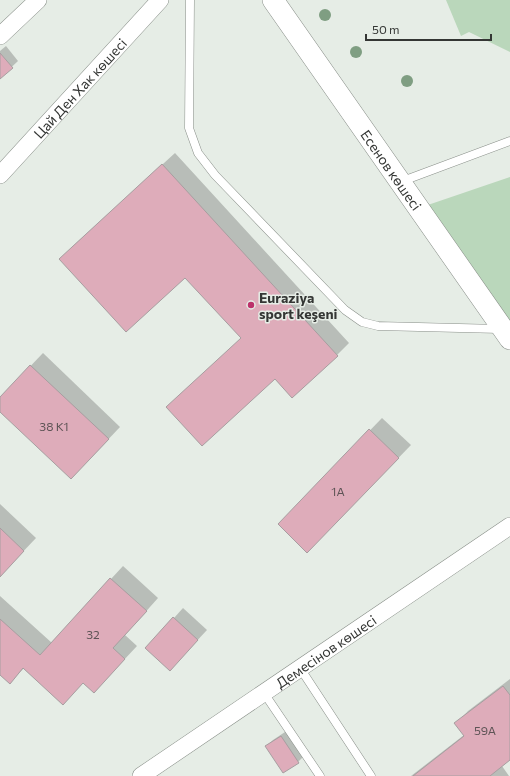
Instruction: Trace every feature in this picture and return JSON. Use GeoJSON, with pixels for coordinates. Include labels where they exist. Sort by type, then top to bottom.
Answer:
{"type":"FeatureCollection","features":[{"type":"Feature","properties":{"kind":"street"},"geometry":{"type":"LineString","coordinates":[[0,36],[38,0]]}},
{"type":"Feature","properties":{"kind":"street","name":"Цай Ден Хак көшесі"},"geometry":{"type":"LineString","coordinates":[[0,175],[160,0]]}},
{"type":"Feature","properties":{"kind":"street","name":"Есенов көшесі"},"geometry":{"type":"LineString","coordinates":[[273,0],[506,334]]}},
{"type":"Feature","properties":{"kind":"street","name":"Демесінов көшесі"},"geometry":{"type":"LineString","coordinates":[[141,776],[510,526]]}},
{"type":"Feature","properties":{"kind":"lane"},"geometry":{"type":"LineString","coordinates":[[190,0],[189,128],[198,153],[220,181],[345,310],[362,322],[378,326],[506,334]]}},
{"type":"Feature","properties":{"kind":"lane"},"geometry":{"type":"LineString","coordinates":[[400,182],[510,142]]}},
{"type":"Feature","properties":{"kind":"lane"},"geometry":{"type":"LineString","coordinates":[[300,668],[371,776]]}},
{"type":"Feature","properties":{"kind":"lane"},"geometry":{"type":"LineString","coordinates":[[264,692],[320,776]]}},
{"type":"Feature","properties":{"kind":"green space"},"geometry":{"type":"Polygon","coordinates":[[[446,0],[510,0],[510,52],[469,32],[461,36],[446,0]]]}},
{"type":"Feature","properties":{"kind":"green space"},"geometry":{"type":"Polygon","coordinates":[[[510,177],[510,338],[419,208],[510,177]]]}},
{"type":"Feature","properties":{"kind":"building"},"geometry":{"type":"Polygon","coordinates":[[[0,53],[13,68],[0,79],[0,53]]]}},
{"type":"Feature","properties":{"kind":"building","name":"Euraziya sport keşeni"},"geometry":{"type":"Polygon","coordinates":[[[162,164],[338,356],[292,398],[275,379],[202,446],[166,407],[241,338],[185,278],[126,332],[59,259],[162,164]]]}},
{"type":"Feature","properties":{"kind":"building"},"geometry":{"type":"Polygon","coordinates":[[[30,365],[109,439],[71,479],[0,412],[0,397],[30,365]]]}},
{"type":"Feature","properties":{"kind":"building"},"geometry":{"type":"Polygon","coordinates":[[[369,429],[399,458],[307,553],[278,524],[369,429]]]}},
{"type":"Feature","properties":{"kind":"building"},"geometry":{"type":"Polygon","coordinates":[[[0,528],[24,551],[0,577],[0,528]]]}},
{"type":"Feature","properties":{"kind":"building"},"geometry":{"type":"Polygon","coordinates":[[[110,578],[147,611],[113,648],[125,659],[94,693],[83,683],[63,705],[23,668],[10,684],[0,675],[0,619],[40,655],[110,578]]]}},
{"type":"Feature","properties":{"kind":"building"},"geometry":{"type":"Polygon","coordinates":[[[173,617],[198,640],[170,671],[145,648],[173,617]]]}},
{"type":"Feature","properties":{"kind":"building"},"geometry":{"type":"Polygon","coordinates":[[[503,686],[510,695],[510,760],[490,776],[413,776],[464,736],[454,723],[503,686]]]}},
{"type":"Feature","properties":{"kind":"building"},"geometry":{"type":"Polygon","coordinates":[[[281,736],[299,763],[283,773],[265,746],[281,736]]]}},
{"type":"Feature","properties":{"kind":"place","name":"Euraziya sport keşeni"},"geometry":{"type":"Point","coordinates":[251,305]}}]}
